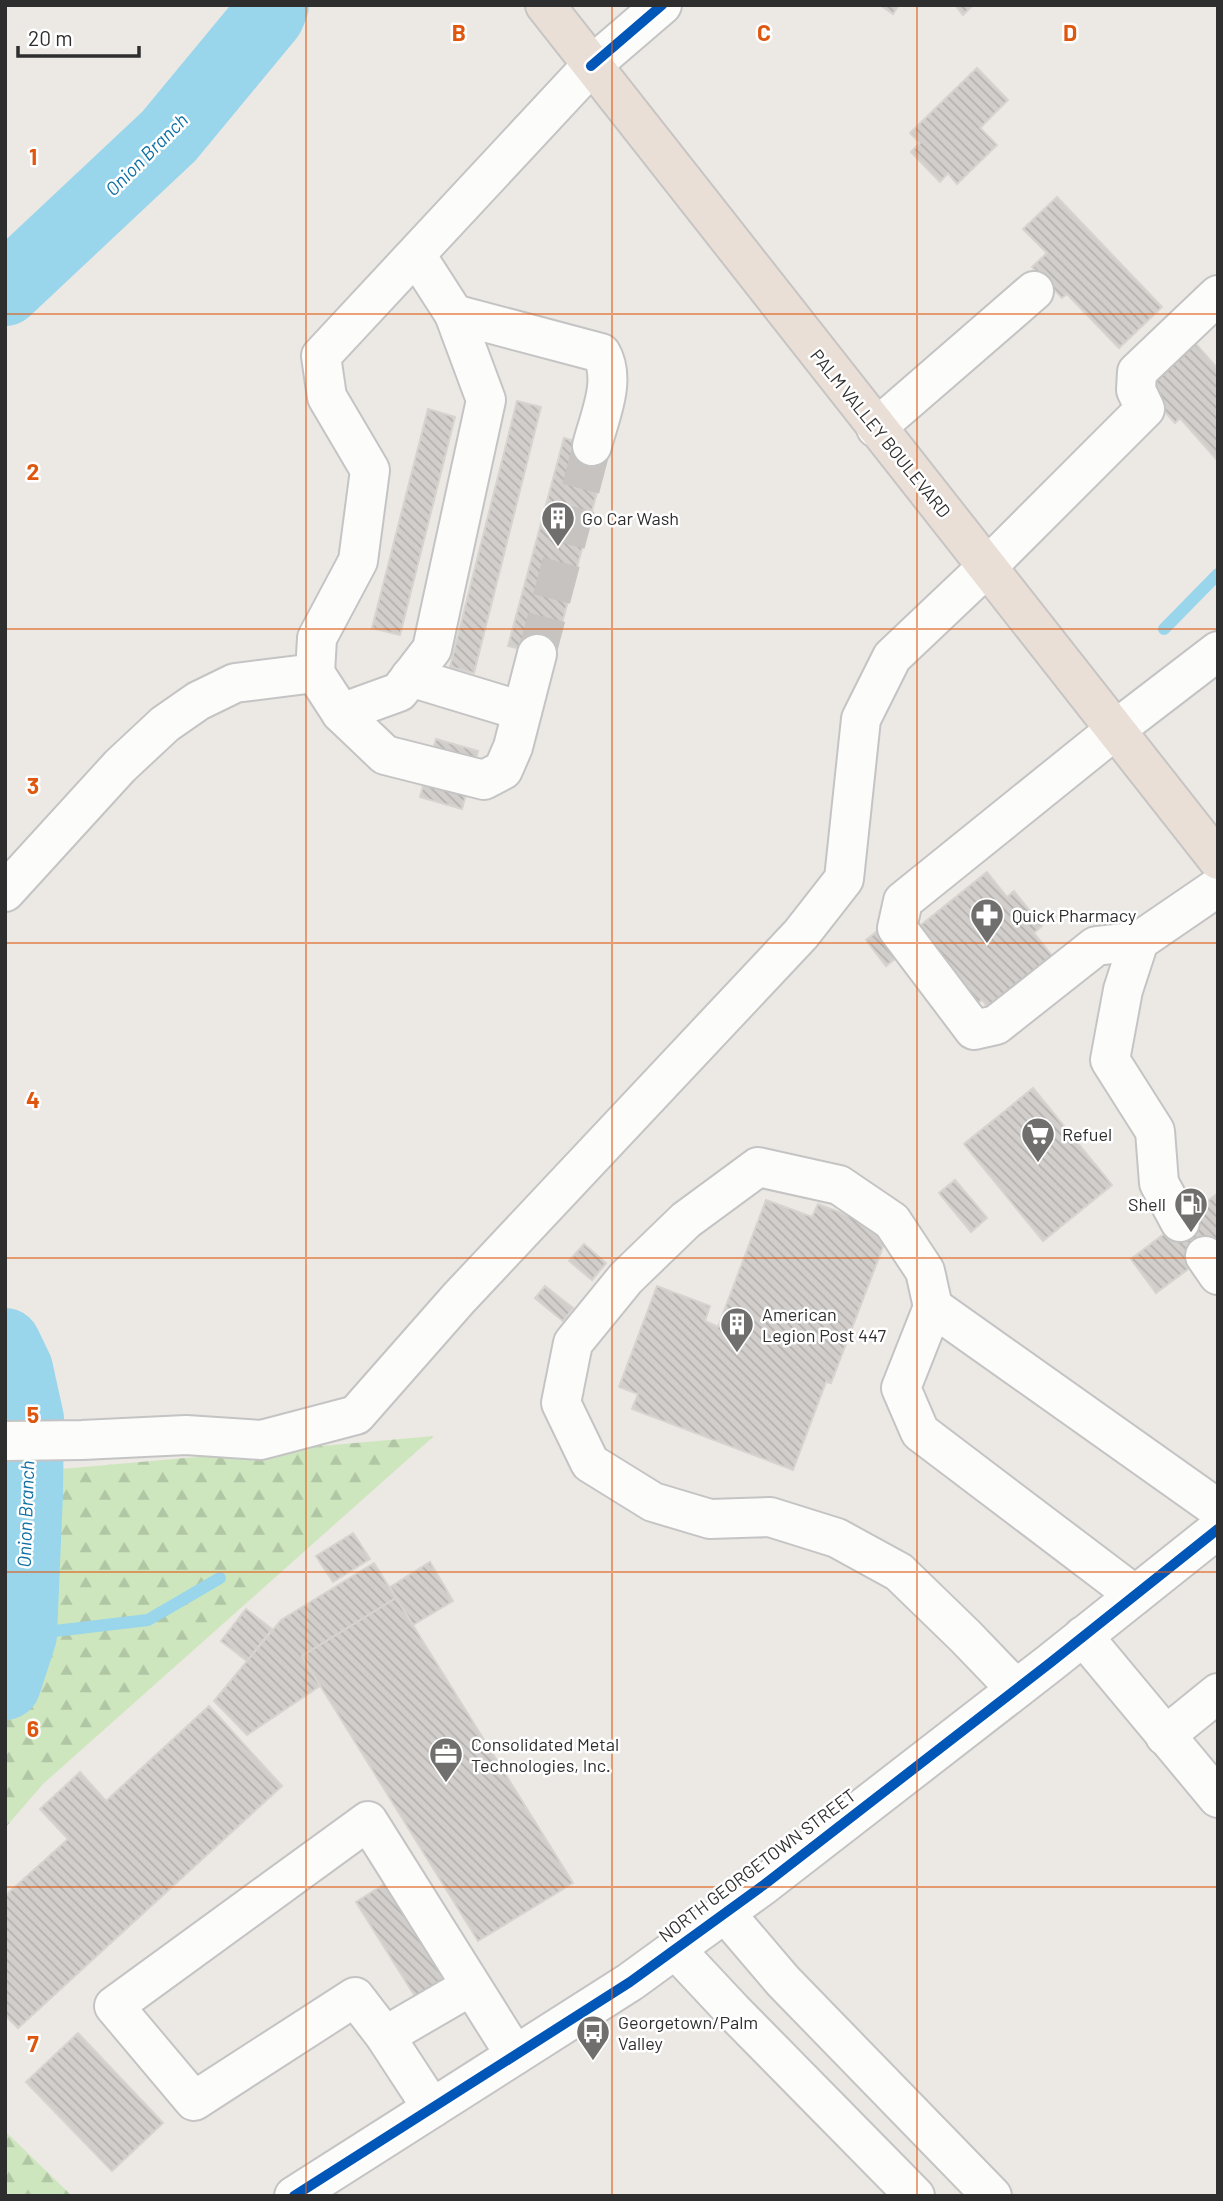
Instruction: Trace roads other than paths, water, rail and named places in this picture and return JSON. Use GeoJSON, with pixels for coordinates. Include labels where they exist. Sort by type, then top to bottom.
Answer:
{"type":"FeatureCollection","features":[{"type":"Feature","properties":{"kind":"highway","name":"PALM VALLEY BOULEVARD"},"geometry":{"type":"LineString","coordinates":[[545,5],[1218,860]]}},
{"type":"Feature","properties":{"kind":"street"},"geometry":{"type":"LineString","coordinates":[[537,653],[513,747],[503,770],[484,780],[385,755],[341,713],[315,673],[317,638],[358,562],[370,470],[327,397],[321,356],[592,66],[662,5]]}},
{"type":"Feature","properties":{"kind":"street"},"geometry":{"type":"LineString","coordinates":[[341,713],[399,692],[432,649],[486,400],[454,314],[416,255]]}},
{"type":"Feature","properties":{"kind":"street"},"geometry":{"type":"LineString","coordinates":[[876,428],[1034,290]]}},
{"type":"Feature","properties":{"kind":"street"},"geometry":{"type":"LineString","coordinates":[[5,1441],[186,1435],[261,1440],[356,1415],[459,1298],[801,934],[844,879],[862,719],[892,657],[1146,409],[1136,390],[1136,372],[1218,295]]}},
{"type":"Feature","properties":{"kind":"street"},"geometry":{"type":"LineString","coordinates":[[454,314],[601,353],[607,364],[607,384],[592,446]]}},
{"type":"Feature","properties":{"kind":"street"},"geometry":{"type":"LineString","coordinates":[[1216,655],[1115,730],[903,901],[897,928],[974,1030],[996,1025],[1096,946],[1139,941],[1218,887]]}},
{"type":"Feature","properties":{"kind":"street"},"geometry":{"type":"LineString","coordinates":[[5,892],[120,766],[164,724],[198,701],[235,683],[315,673]]}},
{"type":"Feature","properties":{"kind":"street"},"geometry":{"type":"LineString","coordinates":[[410,677],[522,711]]}},
{"type":"Feature","properties":{"kind":"street"},"geometry":{"type":"LineString","coordinates":[[1139,941],[1123,990],[1111,1060],[1156,1131],[1159,1183],[1180,1222]]}},
{"type":"Feature","properties":{"kind":"street"},"geometry":{"type":"LineString","coordinates":[[1016,1689],[899,1572],[836,1538],[770,1517],[710,1519],[653,1502],[590,1463],[561,1403],[573,1343],[626,1278],[686,1220],[758,1167],[839,1185],[892,1221],[925,1271],[933,1307],[901,1388],[920,1432],[1135,1595]]}},
{"type":"Feature","properties":{"kind":"street"},"geometry":{"type":"LineString","coordinates":[[933,1307],[1218,1509]]}},
{"type":"Feature","properties":{"kind":"street","name":"NORTH GEORGETOWN STREET"},"geometry":{"type":"LineString","coordinates":[[294,2196],[630,1982],[725,1913],[1016,1689],[1218,1529]]}},
{"type":"Feature","properties":{"kind":"street"},"geometry":{"type":"LineString","coordinates":[[1083,1636],[1165,1735],[1211,1777]]}},
{"type":"Feature","properties":{"kind":"street"},"geometry":{"type":"LineString","coordinates":[[1165,1735],[1218,1693]]}},
{"type":"Feature","properties":{"kind":"street"},"geometry":{"type":"LineString","coordinates":[[432,2108],[385,2036],[355,1997],[194,2101],[114,2006],[368,1821],[515,2055]]}},
{"type":"Feature","properties":{"kind":"street"},"geometry":{"type":"LineString","coordinates":[[725,1913],[783,1982],[992,2196]]}},
{"type":"Feature","properties":{"kind":"street"},"geometry":{"type":"LineString","coordinates":[[675,1949],[915,2196]]}},
{"type":"Feature","properties":{"kind":"street"},"geometry":{"type":"LineString","coordinates":[[385,2036],[471,1986]]}},
{"type":"Feature","properties":{"kind":"street"},"geometry":{"type":"LineString","coordinates":[[869,2150],[911,2113]]}},
{"type":"Feature","properties":{"kind":"waterway","name":"Onion Branch"},"geometry":{"type":"LineString","coordinates":[[5,290],[169,136],[269,15],[273,5]]}},
{"type":"Feature","properties":{"kind":"waterway"},"geometry":{"type":"LineString","coordinates":[[1164,629],[1218,574]]}},
{"type":"Feature","properties":{"kind":"waterway","name":"Onion Branch"},"geometry":{"type":"LineString","coordinates":[[5,1344],[17,1369],[28,1419],[21,1635],[5,1684]]}},
{"type":"Feature","properties":{"kind":"waterway"},"geometry":{"type":"LineString","coordinates":[[21,1635],[148,1620],[220,1578]]}},
{"type":"Feature","properties":{"kind":"tunnel"},"geometry":{"type":"LineString","coordinates":[[537,654],[592,446]]}},
{"type":"Feature","properties":{"kind":"place","name":"Go Car Wash"},"geometry":{"type":"Point","coordinates":[558,548]}},
{"type":"Feature","properties":{"kind":"place","name":"Quick Pharmacy"},"geometry":{"type":"Point","coordinates":[987,945]}},
{"type":"Feature","properties":{"kind":"place","name":"Refuel"},"geometry":{"type":"Point","coordinates":[1038,1164]}},
{"type":"Feature","properties":{"kind":"place","name":"Shell"},"geometry":{"type":"Point","coordinates":[1191,1234]}},
{"type":"Feature","properties":{"kind":"place","name":"American Legion Post 447"},"geometry":{"type":"Point","coordinates":[737,1354]}},
{"type":"Feature","properties":{"kind":"place","name":"Consolidated Metal Technologies, Inc."},"geometry":{"type":"Point","coordinates":[446,1784]}},
{"type":"Feature","properties":{"kind":"place","name":"Georgetown/Palm Valley"},"geometry":{"type":"Point","coordinates":[593,2062]}}]}
